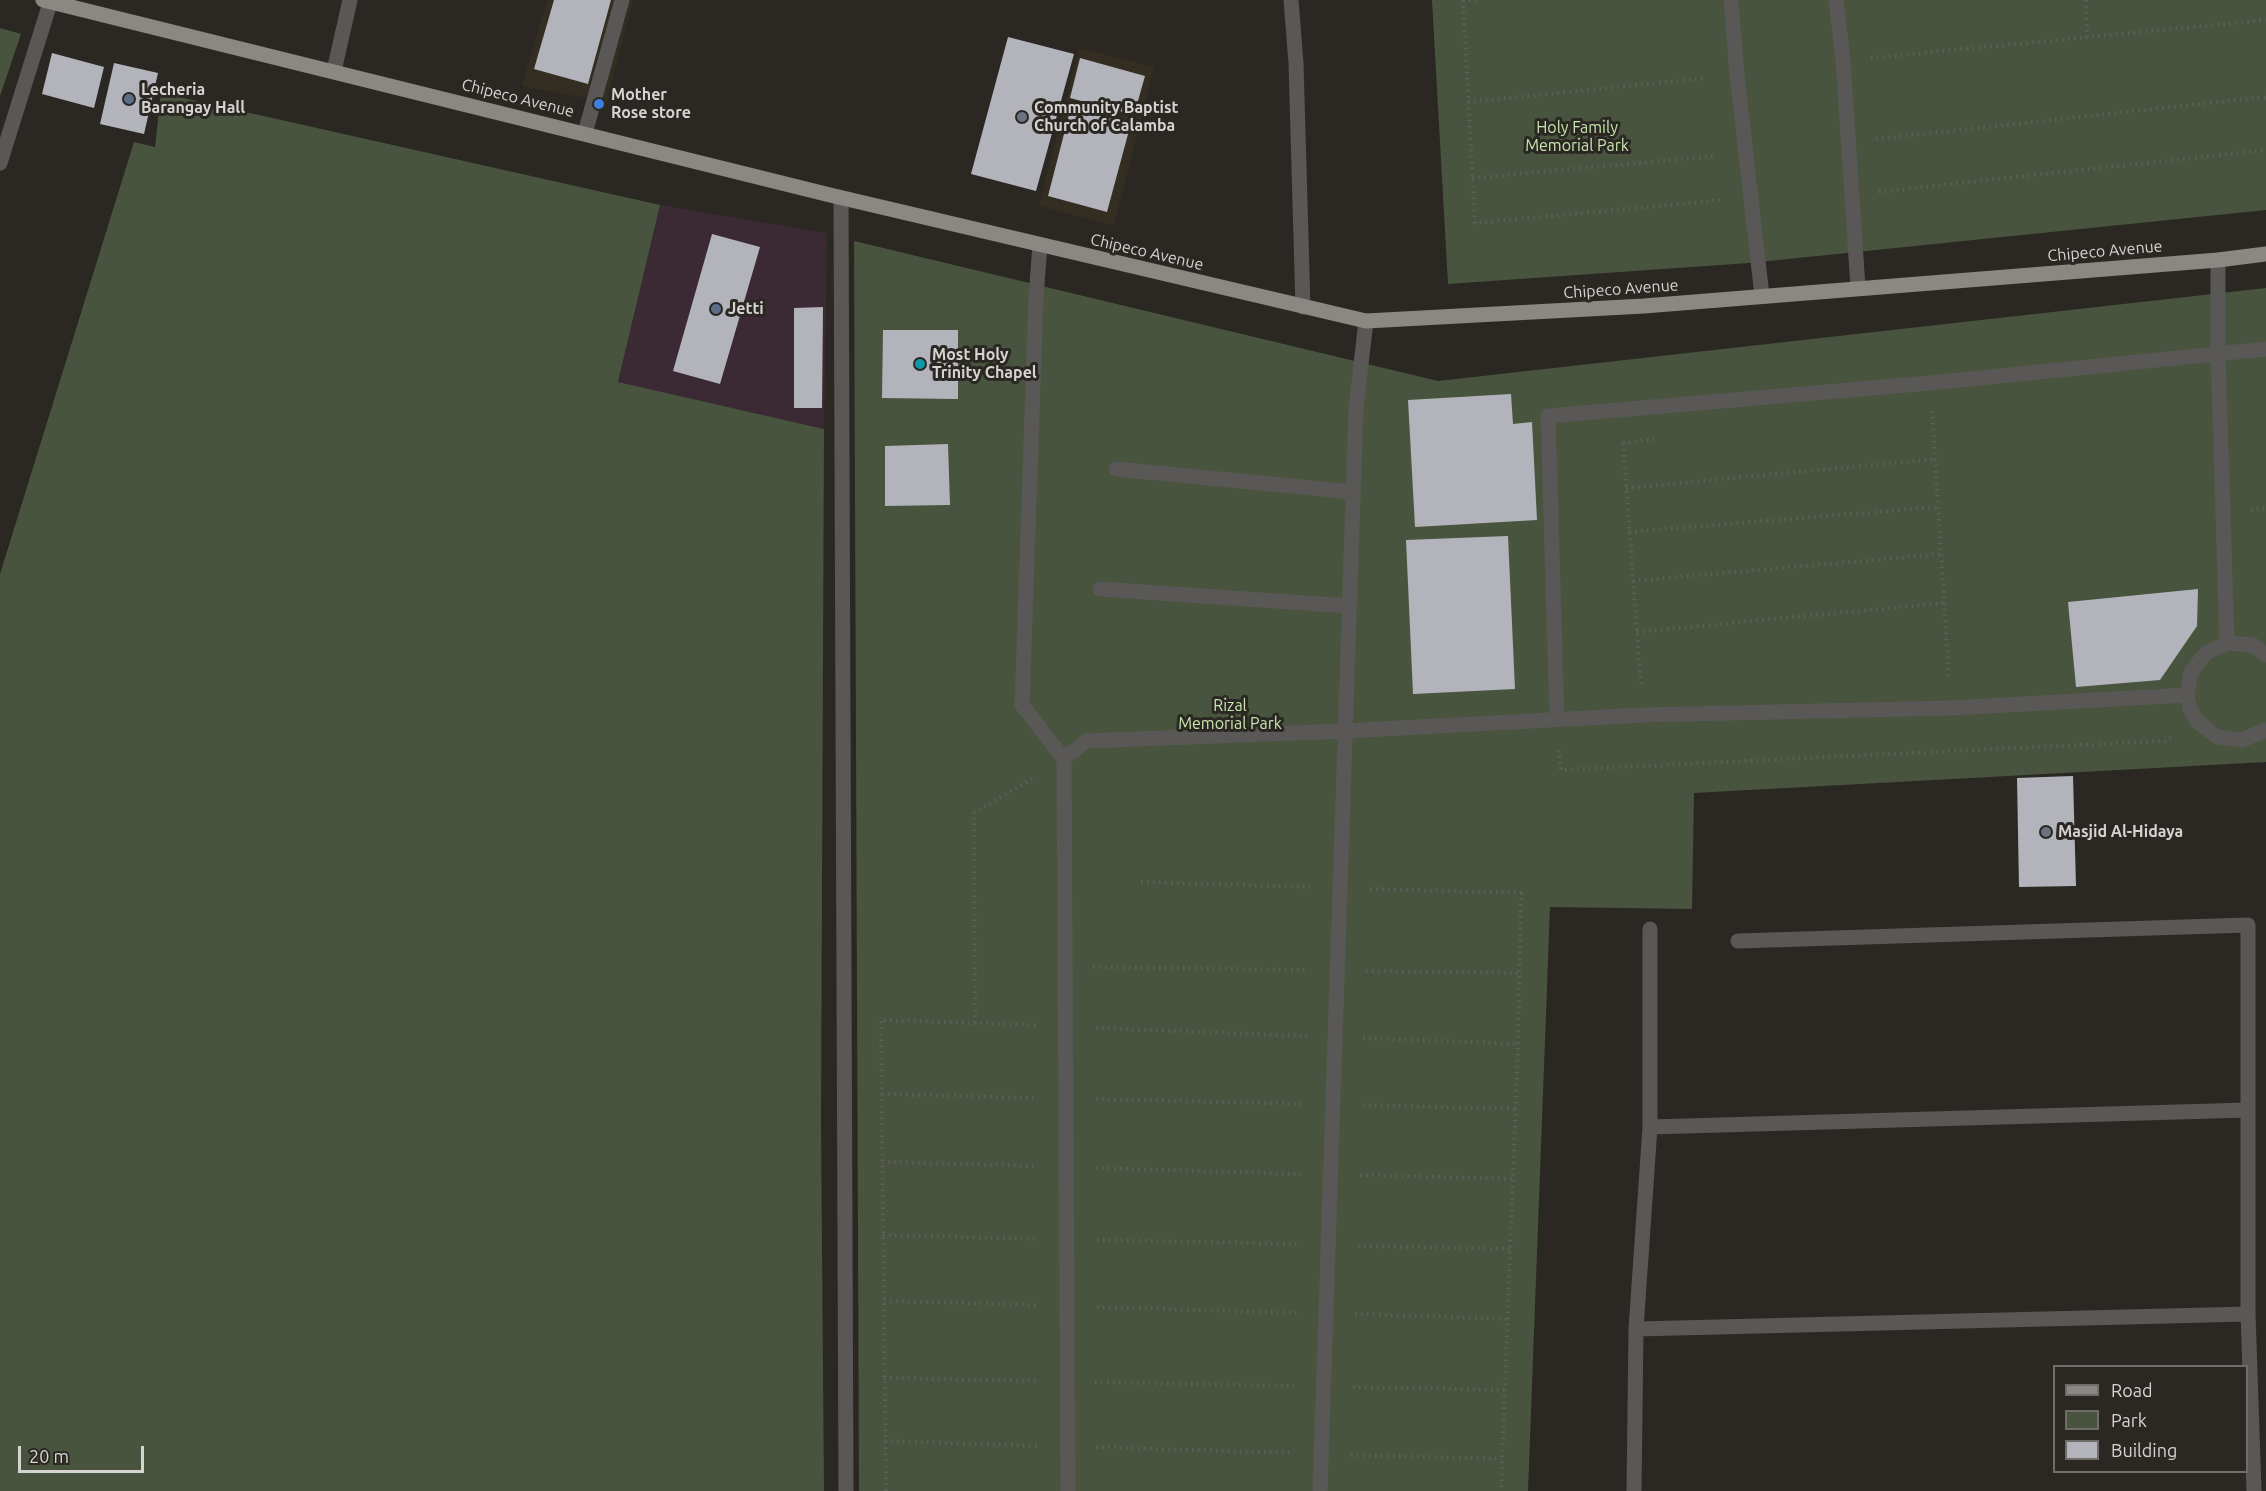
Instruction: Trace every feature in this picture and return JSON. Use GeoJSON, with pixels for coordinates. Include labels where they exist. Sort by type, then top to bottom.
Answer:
{"type":"FeatureCollection","features":[{"type":"Feature","properties":{"kind":"main road","name":"Chipeco Avenue"},"geometry":{"type":"LineString","coordinates":[[48,1],[841,198],[1366,321],[1644,306],[2218,260],[2266,254]]}},
{"type":"Feature","properties":{"kind":"street"},"geometry":{"type":"LineString","coordinates":[[334,71],[350,0]]}},
{"type":"Feature","properties":{"kind":"street"},"geometry":{"type":"LineString","coordinates":[[585,133],[622,0]]}},
{"type":"Feature","properties":{"kind":"street"},"geometry":{"type":"LineString","coordinates":[[1291,0],[1296,74],[1303,307]]}},
{"type":"Feature","properties":{"kind":"street"},"geometry":{"type":"LineString","coordinates":[[1731,0],[1737,75],[1762,296]]}},
{"type":"Feature","properties":{"kind":"street"},"geometry":{"type":"LineString","coordinates":[[1836,0],[1843,60],[1858,288]]}},
{"type":"Feature","properties":{"kind":"street"},"geometry":{"type":"LineString","coordinates":[[0,163],[48,1]]}},
{"type":"Feature","properties":{"kind":"street"},"geometry":{"type":"LineString","coordinates":[[841,198],[846,1491]]}},
{"type":"Feature","properties":{"kind":"street"},"geometry":{"type":"LineString","coordinates":[[1040,245],[1036,297],[1022,705],[1064,759],[1068,1491]]}},
{"type":"Feature","properties":{"kind":"street"},"geometry":{"type":"LineString","coordinates":[[2218,260],[2218,354],[2227,643]]}},
{"type":"Feature","properties":{"kind":"street"},"geometry":{"type":"LineString","coordinates":[[1320,1491],[1356,408],[1366,321]]}},
{"type":"Feature","properties":{"kind":"street"},"geometry":{"type":"LineString","coordinates":[[1557,719],[1548,416],[1930,383],[2266,349]]}},
{"type":"Feature","properties":{"kind":"street"},"geometry":{"type":"LineString","coordinates":[[1116,469],[1353,492]]}},
{"type":"Feature","properties":{"kind":"street"},"geometry":{"type":"LineString","coordinates":[[1100,589],[1349,606]]}},
{"type":"Feature","properties":{"kind":"street"},"geometry":{"type":"LineString","coordinates":[[2266,655],[2253,645],[2227,643],[2206,653],[2191,672],[2187,695],[2190,709],[2197,721],[2217,737],[2242,740],[2266,730]]}},
{"type":"Feature","properties":{"kind":"street"},"geometry":{"type":"LineString","coordinates":[[1064,759],[1086,741],[1344,731],[1643,715],[1951,708],[2187,695]]}},
{"type":"Feature","properties":{"kind":"street"},"geometry":{"type":"LineString","coordinates":[[1738,941],[2248,925],[2248,1314],[2254,1491]]}},
{"type":"Feature","properties":{"kind":"street"},"geometry":{"type":"LineString","coordinates":[[1634,1491],[1636,1329],[1650,1127],[1650,929]]}},
{"type":"Feature","properties":{"kind":"street"},"geometry":{"type":"LineString","coordinates":[[1650,1127],[2248,1110]]}},
{"type":"Feature","properties":{"kind":"street"},"geometry":{"type":"LineString","coordinates":[[1636,1329],[2248,1314]]}},
{"type":"Feature","properties":{"kind":"path"},"geometry":{"type":"LineString","coordinates":[[1478,0],[1463,1],[1475,223],[1751,198]]}},
{"type":"Feature","properties":{"kind":"path"},"geometry":{"type":"LineString","coordinates":[[2086,0],[2086,37]]}},
{"type":"Feature","properties":{"kind":"path"},"geometry":{"type":"LineString","coordinates":[[1843,60],[2266,20]]}},
{"type":"Feature","properties":{"kind":"path"},"geometry":{"type":"LineString","coordinates":[[1468,102],[1737,75]]}},
{"type":"Feature","properties":{"kind":"path"},"geometry":{"type":"LineString","coordinates":[[1849,142],[2266,97]]}},
{"type":"Feature","properties":{"kind":"path"},"geometry":{"type":"LineString","coordinates":[[1852,195],[2266,150]]}},
{"type":"Feature","properties":{"kind":"path"},"geometry":{"type":"LineString","coordinates":[[1472,178],[1746,154]]}},
{"type":"Feature","properties":{"kind":"path"},"geometry":{"type":"LineString","coordinates":[[1930,383],[1951,708]]}},
{"type":"Feature","properties":{"kind":"path"},"geometry":{"type":"LineString","coordinates":[[1620,410],[1643,715]]}},
{"type":"Feature","properties":{"kind":"path"},"geometry":{"type":"LineString","coordinates":[[1626,488],[1935,459]]}},
{"type":"Feature","properties":{"kind":"path"},"geometry":{"type":"LineString","coordinates":[[1629,532],[1938,507]]}},
{"type":"Feature","properties":{"kind":"path"},"geometry":{"type":"LineString","coordinates":[[1633,581],[1941,554]]}},
{"type":"Feature","properties":{"kind":"path"},"geometry":{"type":"LineString","coordinates":[[1637,632],[1944,603]]}},
{"type":"Feature","properties":{"kind":"path"},"geometry":{"type":"LineString","coordinates":[[1557,719],[1561,770],[2165,741],[2197,721]]}},
{"type":"Feature","properties":{"kind":"path"},"geometry":{"type":"LineString","coordinates":[[975,1023],[974,813],[1064,759]]}},
{"type":"Feature","properties":{"kind":"path"},"geometry":{"type":"LineString","coordinates":[[1501,1491],[1518,1044],[1521,893]]}},
{"type":"Feature","properties":{"kind":"path"},"geometry":{"type":"LineString","coordinates":[[1065,967],[1520,973]]}},
{"type":"Feature","properties":{"kind":"path"},"geometry":{"type":"LineString","coordinates":[[885,1491],[881,1020],[1518,1044]]}},
{"type":"Feature","properties":{"kind":"path"},"geometry":{"type":"LineString","coordinates":[[882,1094],[1515,1109]]}},
{"type":"Feature","properties":{"kind":"path"},"geometry":{"type":"LineString","coordinates":[[882,1162],[1513,1179]]}},
{"type":"Feature","properties":{"kind":"path"},"geometry":{"type":"LineString","coordinates":[[883,1235],[1510,1249]]}},
{"type":"Feature","properties":{"kind":"path"},"geometry":{"type":"LineString","coordinates":[[884,1301],[1508,1319]]}},
{"type":"Feature","properties":{"kind":"path"},"geometry":{"type":"LineString","coordinates":[[884,1378],[1505,1390]]}},
{"type":"Feature","properties":{"kind":"path"},"geometry":{"type":"LineString","coordinates":[[885,1441],[1502,1459]]}},
{"type":"Feature","properties":{"kind":"shaded area"},"geometry":{"type":"Polygon","coordinates":[[[547,0],[633,0],[607,102],[522,86],[547,0]]]}},
{"type":"Feature","properties":{"kind":"shaded area"},"geometry":{"type":"Polygon","coordinates":[[[1079,48],[1154,67],[1114,226],[1039,206],[1079,48]]]}},
{"type":"Feature","properties":{"kind":"shaded area"},"geometry":{"type":"Polygon","coordinates":[[[660,205],[827,233],[824,429],[618,382],[660,205]]]}},
{"type":"Feature","properties":{"kind":"green space","name":"Holy Family Memorial Park"},"geometry":{"type":"Polygon","coordinates":[[[1432,0],[2266,0],[2266,210],[1749,263],[1448,284],[1432,0]]]}},
{"type":"Feature","properties":{"kind":"green space"},"geometry":{"type":"Polygon","coordinates":[[[0,28],[21,34],[0,96],[0,28]]]}},
{"type":"Feature","properties":{"kind":"green space"},"geometry":{"type":"Polygon","coordinates":[[[161,93],[660,205],[618,382],[824,429],[821,1120],[824,1491],[0,1491],[0,574],[134,142],[155,147],[161,93]]]}},
{"type":"Feature","properties":{"kind":"green space","name":"Rizal Memorial Park"},"geometry":{"type":"Polygon","coordinates":[[[854,241],[1438,381],[2266,288],[2266,762],[1694,793],[1692,909],[1550,907],[1528,1491],[859,1491],[854,241]]]}},
{"type":"Feature","properties":{"kind":"building"},"geometry":{"type":"Polygon","coordinates":[[[554,0],[611,0],[588,84],[534,69],[554,0]]]}},
{"type":"Feature","properties":{"kind":"building","name":"Community Baptist Church of Calamba"},"geometry":{"type":"Polygon","coordinates":[[[1008,37],[1074,54],[1036,191],[971,174],[1008,37]]]}},
{"type":"Feature","properties":{"kind":"building"},"geometry":{"type":"Polygon","coordinates":[[[52,53],[104,67],[94,108],[42,94],[52,53]]]}},
{"type":"Feature","properties":{"kind":"building"},"geometry":{"type":"Polygon","coordinates":[[[1080,58],[1145,76],[1134,115],[1070,98],[1080,58]]]}},
{"type":"Feature","properties":{"kind":"building","name":"Lecheria Barangay Hall"},"geometry":{"type":"Polygon","coordinates":[[[114,63],[158,73],[144,134],[100,124],[114,63]]]}},
{"type":"Feature","properties":{"kind":"building"},"geometry":{"type":"Polygon","coordinates":[[[1071,107],[1131,123],[1107,212],[1048,196],[1071,107]]]}},
{"type":"Feature","properties":{"kind":"building","name":"Jetti"},"geometry":{"type":"Polygon","coordinates":[[[712,234],[760,247],[720,384],[673,371],[712,234]]]}},
{"type":"Feature","properties":{"kind":"building"},"geometry":{"type":"Polygon","coordinates":[[[823,307],[822,408],[794,408],[794,308],[823,307]]]}},
{"type":"Feature","properties":{"kind":"building","name":"Most Holy Trinity Chapel"},"geometry":{"type":"Polygon","coordinates":[[[883,330],[958,330],[958,399],[882,398],[883,330]]]}},
{"type":"Feature","properties":{"kind":"building"},"geometry":{"type":"Polygon","coordinates":[[[1511,394],[1513,424],[1532,422],[1537,520],[1415,527],[1408,400],[1511,394]]]}},
{"type":"Feature","properties":{"kind":"building"},"geometry":{"type":"Polygon","coordinates":[[[948,444],[950,505],[885,506],[885,446],[948,444]]]}},
{"type":"Feature","properties":{"kind":"building"},"geometry":{"type":"Polygon","coordinates":[[[1508,536],[1515,689],[1413,694],[1406,540],[1508,536]]]}},
{"type":"Feature","properties":{"kind":"building"},"geometry":{"type":"Polygon","coordinates":[[[2198,589],[2197,626],[2160,680],[2076,687],[2068,602],[2198,589]]]}},
{"type":"Feature","properties":{"kind":"building","name":"Masjid Al-Hidaya"},"geometry":{"type":"Polygon","coordinates":[[[2073,776],[2076,886],[2019,887],[2017,778],[2073,776]]]}},
{"type":"Feature","properties":{"kind":"place","name":"Lecheria Barangay Hall"},"geometry":{"type":"Point","coordinates":[129,99]}},
{"type":"Feature","properties":{"kind":"place","name":"Mother Rose store"},"geometry":{"type":"Point","coordinates":[599,104]}},
{"type":"Feature","properties":{"kind":"place","name":"Community Baptist Church of Calamba"},"geometry":{"type":"Point","coordinates":[1022,117]}},
{"type":"Feature","properties":{"kind":"place","name":"Jetti"},"geometry":{"type":"Point","coordinates":[716,309]}},
{"type":"Feature","properties":{"kind":"place","name":"Most Holy Trinity Chapel"},"geometry":{"type":"Point","coordinates":[920,364]}},
{"type":"Feature","properties":{"kind":"place","name":"Masjid Al-Hidaya"},"geometry":{"type":"Point","coordinates":[2046,832]}}]}
